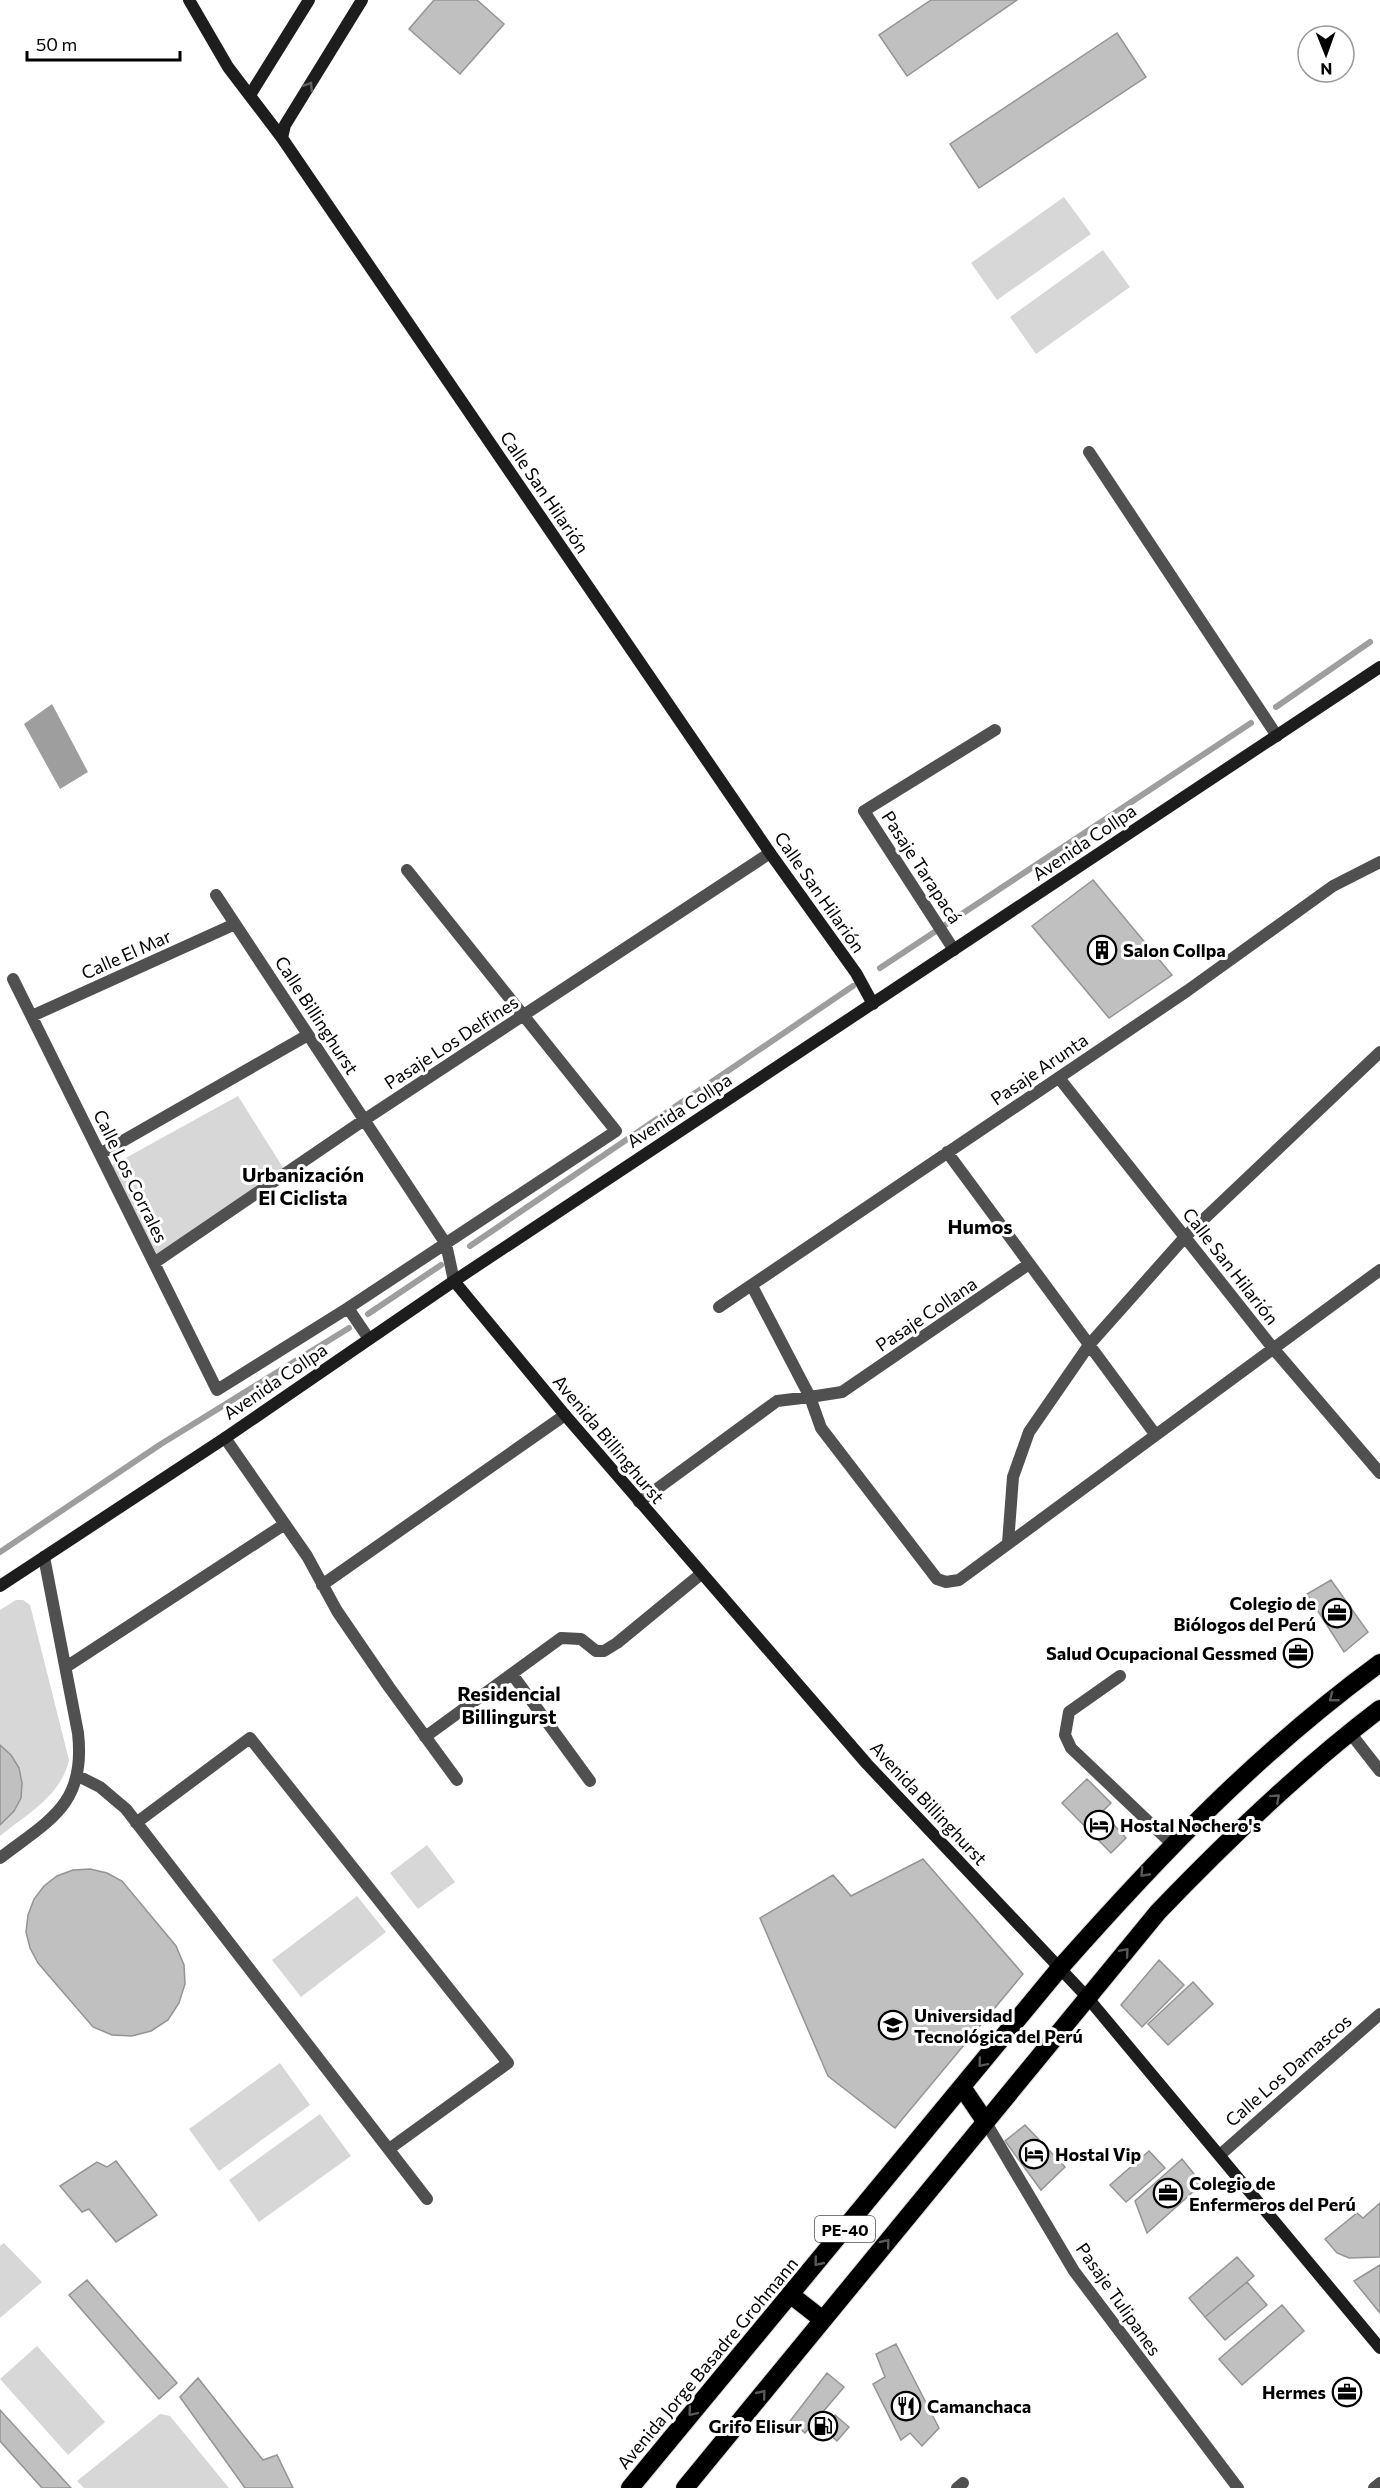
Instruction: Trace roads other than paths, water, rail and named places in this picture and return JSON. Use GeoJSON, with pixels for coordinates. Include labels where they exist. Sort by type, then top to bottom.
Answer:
{"type":"FeatureCollection","features":[{"type":"Feature","properties":{"kind":"highway","name":"Avenida Jorge Basadre Grohmann"},"geometry":{"type":"LineString","coordinates":[[630,2488],[1059,1969],[1172,1844],[1276,1744],[1380,1663]]}},
{"type":"Feature","properties":{"kind":"highway","name":"PE-40"},"geometry":{"type":"LineString","coordinates":[[685,2488],[1158,1912],[1201,1868],[1380,1709]]}},
{"type":"Feature","properties":{"kind":"highway"},"geometry":{"type":"LineString","coordinates":[[962,2086],[985,2121]]}},
{"type":"Feature","properties":{"kind":"highway"},"geometry":{"type":"LineString","coordinates":[[791,2295],[823,2320]]}},
{"type":"Feature","properties":{"kind":"street","name":"Calle San Hilarión"},"geometry":{"type":"LineString","coordinates":[[189,0],[228,67],[282,138],[770,853],[856,973],[873,1004]]}},
{"type":"Feature","properties":{"kind":"street"},"geometry":{"type":"LineString","coordinates":[[250,95],[309,0]]}},
{"type":"Feature","properties":{"kind":"street"},"geometry":{"type":"LineString","coordinates":[[282,138],[285,124],[362,0]]}},
{"type":"Feature","properties":{"kind":"street"},"geometry":{"type":"LineString","coordinates":[[1089,452],[1277,736]]}},
{"type":"Feature","properties":{"kind":"street","name":"Avenida Collpa"},"geometry":{"type":"LineString","coordinates":[[0,1586],[225,1438],[454,1281],[1380,667]]}},
{"type":"Feature","properties":{"kind":"street","name":"Pasaje Tarapacá"},"geometry":{"type":"LineString","coordinates":[[954,950],[864,811],[995,730]]}},
{"type":"Feature","properties":{"kind":"street","name":"Pasaje Los Delfines"},"geometry":{"type":"LineString","coordinates":[[154,1263],[364,1120],[770,853]]}},
{"type":"Feature","properties":{"kind":"street","name":"Pasaje Arunta"},"geometry":{"type":"LineString","coordinates":[[719,1307],[1187,991],[1334,886],[1380,862]]}},
{"type":"Feature","properties":{"kind":"street"},"geometry":{"type":"LineString","coordinates":[[369,1339],[348,1308],[616,1131],[407,870]]}},
{"type":"Feature","properties":{"kind":"street","name":"Calle Billinghurst"},"geometry":{"type":"LineString","coordinates":[[216,895],[446,1244],[454,1281]]}},
{"type":"Feature","properties":{"kind":"street","name":"Calle El Mar"},"geometry":{"type":"LineString","coordinates":[[32,1016],[235,924]]}},
{"type":"Feature","properties":{"kind":"street","name":"Calle Los Corrales"},"geometry":{"type":"LineString","coordinates":[[13,978],[217,1390],[348,1308]]}},
{"type":"Feature","properties":{"kind":"street"},"geometry":{"type":"LineString","coordinates":[[100,1154],[308,1035]]}},
{"type":"Feature","properties":{"kind":"street"},"geometry":{"type":"LineString","coordinates":[[1008,1543],[1013,1477],[1029,1432],[1089,1345],[1185,1237],[1380,1052]]}},
{"type":"Feature","properties":{"kind":"street","name":"Calle San Hilarión"},"geometry":{"type":"LineString","coordinates":[[1059,1078],[1272,1347],[1380,1473]]}},
{"type":"Feature","properties":{"kind":"street"},"geometry":{"type":"LineString","coordinates":[[947,1152],[1155,1434]]}},
{"type":"Feature","properties":{"kind":"street","name":"Pasaje Collana"},"geometry":{"type":"LineString","coordinates":[[810,1397],[842,1392],[1029,1264]]}},
{"type":"Feature","properties":{"kind":"street"},"geometry":{"type":"LineString","coordinates":[[752,1286],[810,1397],[821,1428],[937,1579],[946,1582],[959,1580],[1272,1347],[1380,1270]]}},
{"type":"Feature","properties":{"kind":"street","name":"Avenida Billinghurst"},"geometry":{"type":"LineString","coordinates":[[454,1281],[639,1502],[867,1764],[1087,1997],[1377,2340]]}},
{"type":"Feature","properties":{"kind":"street"},"geometry":{"type":"LineString","coordinates":[[639,1502],[777,1401],[810,1397]]}},
{"type":"Feature","properties":{"kind":"street"},"geometry":{"type":"LineString","coordinates":[[322,1585],[565,1415]]}},
{"type":"Feature","properties":{"kind":"street"},"geometry":{"type":"LineString","coordinates":[[225,1438],[307,1556],[337,1611],[457,1780]]}},
{"type":"Feature","properties":{"kind":"street"},"geometry":{"type":"LineString","coordinates":[[66,1667],[285,1524]]}},
{"type":"Feature","properties":{"kind":"street"},"geometry":{"type":"LineString","coordinates":[[0,1858],[54,1816],[68,1800],[78,1776],[81,1757],[44,1557]]}},
{"type":"Feature","properties":{"kind":"street"},"geometry":{"type":"LineString","coordinates":[[425,1737],[561,1638],[581,1639],[596,1651],[604,1650],[617,1643],[701,1574]]}},
{"type":"Feature","properties":{"kind":"street"},"geometry":{"type":"LineString","coordinates":[[512,1674],[590,1781]]}},
{"type":"Feature","properties":{"kind":"street"},"geometry":{"type":"LineString","coordinates":[[1120,1676],[1069,1712],[1065,1735],[1071,1748],[1172,1844]]}},
{"type":"Feature","properties":{"kind":"street"},"geometry":{"type":"LineString","coordinates":[[1351,1734],[1380,1771]]}},
{"type":"Feature","properties":{"kind":"street"},"geometry":{"type":"LineString","coordinates":[[136,1823],[250,1738],[508,2063],[389,2149]]}},
{"type":"Feature","properties":{"kind":"street"},"geometry":{"type":"LineString","coordinates":[[78,1776],[100,1787],[126,1809],[427,2199]]}},
{"type":"Feature","properties":{"kind":"street","name":"Calle Los Damascos"},"geometry":{"type":"LineString","coordinates":[[1221,2154],[1380,2014]]}},
{"type":"Feature","properties":{"kind":"street","name":"Pasaje Tulipanes"},"geometry":{"type":"LineString","coordinates":[[985,2121],[1074,2271],[1238,2488]]}},
{"type":"Feature","properties":{"kind":"street"},"geometry":{"type":"LineString","coordinates":[[1374,2488],[1380,2483]]}},
{"type":"Feature","properties":{"kind":"waterway"},"geometry":{"type":"LineString","coordinates":[[1276,707],[1370,642]]}},
{"type":"Feature","properties":{"kind":"waterway"},"geometry":{"type":"LineString","coordinates":[[880,968],[1251,723]]}},
{"type":"Feature","properties":{"kind":"waterway"},"geometry":{"type":"LineString","coordinates":[[470,1246],[853,986]]}},
{"type":"Feature","properties":{"kind":"waterway"},"geometry":{"type":"LineString","coordinates":[[368,1314],[441,1265]]}},
{"type":"Feature","properties":{"kind":"waterway"},"geometry":{"type":"LineString","coordinates":[[0,1552],[161,1444],[349,1328]]}},
{"type":"Feature","properties":{"kind":"place","name":"Salon Collpa"},"geometry":{"type":"Point","coordinates":[1102,950]}},
{"type":"Feature","properties":{"kind":"place","name":"Colegio de Biólogos del Perú"},"geometry":{"type":"Point","coordinates":[1337,1613]}},
{"type":"Feature","properties":{"kind":"place","name":"Salud Ocupacional Gessmed"},"geometry":{"type":"Point","coordinates":[1298,1653]}},
{"type":"Feature","properties":{"kind":"place","name":"Hostal Nochero's"},"geometry":{"type":"Point","coordinates":[1099,1825]}},
{"type":"Feature","properties":{"kind":"place","name":"Universidad Tecnológica del Perú"},"geometry":{"type":"Point","coordinates":[893,2025]}},
{"type":"Feature","properties":{"kind":"place","name":"Hostal Vip"},"geometry":{"type":"Point","coordinates":[1034,2154]}},
{"type":"Feature","properties":{"kind":"place","name":"Colegio de Enfermeros del Perú"},"geometry":{"type":"Point","coordinates":[1168,2193]}},
{"type":"Feature","properties":{"kind":"place","name":"Hermes"},"geometry":{"type":"Point","coordinates":[1347,2392]}},
{"type":"Feature","properties":{"kind":"place","name":"Camanchaca"},"geometry":{"type":"Point","coordinates":[906,2406]}},
{"type":"Feature","properties":{"kind":"place","name":"Grifo Elisur"},"geometry":{"type":"Point","coordinates":[823,2426]}},
{"type":"Feature","properties":{"kind":"district","name":"Urbanización El Ciclista"},"geometry":{"type":"Point","coordinates":[303,1186]}},
{"type":"Feature","properties":{"kind":"district","name":"Humos"},"geometry":{"type":"Point","coordinates":[980,1226]}},
{"type":"Feature","properties":{"kind":"district","name":"Residencial Billingurst"},"geometry":{"type":"Point","coordinates":[509,1704]}}]}
